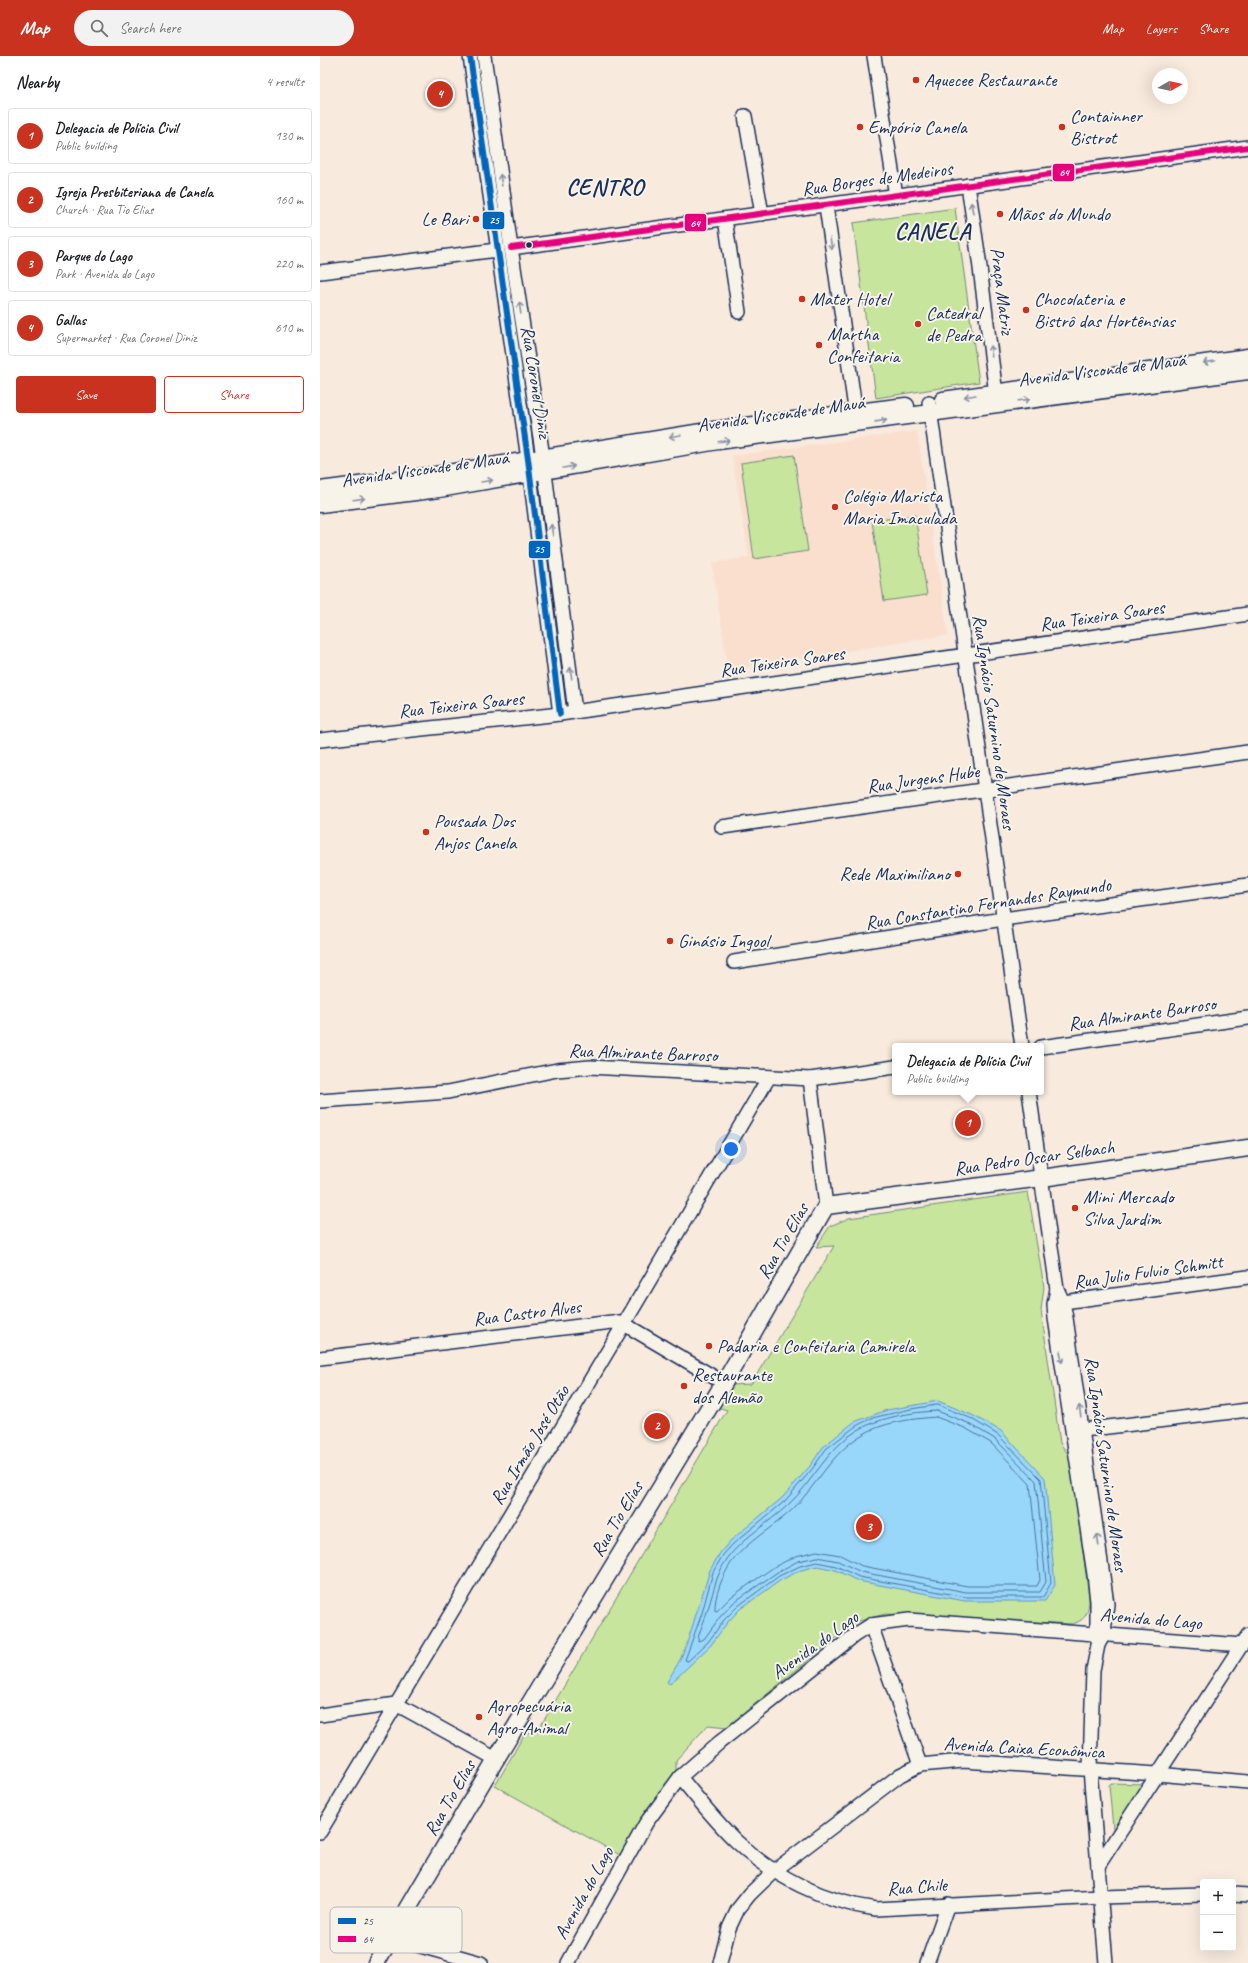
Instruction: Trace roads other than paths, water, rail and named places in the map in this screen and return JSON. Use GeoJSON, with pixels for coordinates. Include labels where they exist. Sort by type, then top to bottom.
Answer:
{"type":"FeatureCollection","features":[{"type":"Feature","properties":{"kind":"main road","name":"Avenida Visconde de Mauá"},"geometry":{"type":"LineString","coordinates":[[327,496],[437,482],[536,465],[718,442],[1248,357]]}},
{"type":"Feature","properties":{"kind":"main road","name":"Avenida Visconde de Mauá"},"geometry":{"type":"LineString","coordinates":[[996,398],[1248,371]]}},
{"type":"Feature","properties":{"kind":"main road","name":"Rua Pedro Oscar Selbach"},"geometry":{"type":"LineString","coordinates":[[826,1206],[1042,1178],[1248,1148]]}},
{"type":"Feature","properties":{"kind":"main road","name":"Rua Tio Elias"},"geometry":{"type":"LineString","coordinates":[[410,1907],[496,1759],[724,1383],[826,1206]]}},
{"type":"Feature","properties":{"kind":"main road","name":"Rua Tio Elias"},"geometry":{"type":"LineString","coordinates":[[376,1963],[382,1953]]}},
{"type":"Feature","properties":{"kind":"street","name":"Rua Coronel Diniz"},"geometry":{"type":"LineString","coordinates":[[470,56],[497,250],[536,465],[556,560],[576,712]]}},
{"type":"Feature","properties":{"kind":"street","name":"Rua Coronel Diniz"},"geometry":{"type":"LineString","coordinates":[[484,56],[511,248],[536,465],[541,562],[560,714]]}},
{"type":"Feature","properties":{"kind":"street"},"geometry":{"type":"LineString","coordinates":[[874,56],[896,196]]}},
{"type":"Feature","properties":{"kind":"street"},"geometry":{"type":"LineString","coordinates":[[745,116],[762,214]]}},
{"type":"Feature","properties":{"kind":"street","name":"Rua Borges de Medeiros"},"geometry":{"type":"LineString","coordinates":[[320,272],[497,250],[499,244],[503,242],[507,243],[511,248],[1248,147]]}},
{"type":"Feature","properties":{"kind":"street","name":"Praça Matriz"},"geometry":{"type":"LineString","coordinates":[[968,185],[996,398]]}},
{"type":"Feature","properties":{"kind":"street"},"geometry":{"type":"LineString","coordinates":[[826,206],[856,419]]}},
{"type":"Feature","properties":{"kind":"street"},"geometry":{"type":"LineString","coordinates":[[725,219],[739,312]]}},
{"type":"Feature","properties":{"kind":"street","name":"Rua Ignácio Saturnino de Moraes"},"geometry":{"type":"LineString","coordinates":[[930,408],[1022,1043]]}},
{"type":"Feature","properties":{"kind":"street"},"geometry":{"type":"LineString","coordinates":[[541,562],[556,560]]}},
{"type":"Feature","properties":{"kind":"street"},"geometry":{"type":"LineString","coordinates":[[548,615],[563,613]]}},
{"type":"Feature","properties":{"kind":"street","name":"Rua Teixeira Soares"},"geometry":{"type":"LineString","coordinates":[[320,740],[576,712],[1248,614]]}},
{"type":"Feature","properties":{"kind":"street","name":"Rua Jurgens Hube"},"geometry":{"type":"LineString","coordinates":[[722,827],[1248,752]]}},
{"type":"Feature","properties":{"kind":"street","name":"Rua Constantino Fernandes Raymundo"},"geometry":{"type":"LineString","coordinates":[[734,962],[1003,919],[1248,885]]}},
{"type":"Feature","properties":{"kind":"street","name":"Rua Almirante Barroso"},"geometry":{"type":"LineString","coordinates":[[1044,1047],[1248,1018]]}},
{"type":"Feature","properties":{"kind":"street","name":"Rua Almirante Barroso"},"geometry":{"type":"LineString","coordinates":[[320,1101],[448,1092],[556,1070],[590,1067],[810,1079],[892,1067]]}},
{"type":"Feature","properties":{"kind":"street","name":"Rua Irmão José Otão"},"geometry":{"type":"LineString","coordinates":[[320,1832],[624,1324],[769,1077]]}},
{"type":"Feature","properties":{"kind":"street","name":"Rua Tio Elias"},"geometry":{"type":"LineString","coordinates":[[810,1079],[826,1206]]}},
{"type":"Feature","properties":{"kind":"street","name":"Rua Ignácio Saturnino de Moraes"},"geometry":{"type":"LineString","coordinates":[[1029,1095],[1058,1303],[1087,1497],[1097,1601],[1100,1637],[1093,1677],[1090,1770],[1106,1963]]}},
{"type":"Feature","properties":{"kind":"street","name":"Rua Julio Fulvio Schmitt"},"geometry":{"type":"LineString","coordinates":[[1058,1303],[1248,1277]]}},
{"type":"Feature","properties":{"kind":"street","name":"Rua Castro Alves"},"geometry":{"type":"LineString","coordinates":[[320,1358],[612,1322],[624,1324],[724,1383]]}},
{"type":"Feature","properties":{"kind":"street"},"geometry":{"type":"LineString","coordinates":[[1078,1431],[1248,1410]]}},
{"type":"Feature","properties":{"kind":"street","name":"Avenida do Lago"},"geometry":{"type":"LineString","coordinates":[[568,1963],[646,1823],[680,1777],[720,1742],[855,1634],[871,1625],[909,1620],[1100,1637],[1245,1640]]}},
{"type":"Feature","properties":{"kind":"street"},"geometry":{"type":"LineString","coordinates":[[871,1625],[920,1765]]}},
{"type":"Feature","properties":{"kind":"street"},"geometry":{"type":"LineString","coordinates":[[1098,1866],[1245,1640]]}},
{"type":"Feature","properties":{"kind":"street"},"geometry":{"type":"LineString","coordinates":[[320,1715],[396,1704],[496,1759]]}},
{"type":"Feature","properties":{"kind":"street","name":"Avenida Caixa Econômica"},"geometry":{"type":"LineString","coordinates":[[720,1963],[729,1928],[738,1909],[750,1894],[774,1871],[900,1775],[920,1765],[962,1761],[1157,1774],[1248,1782]]}},
{"type":"Feature","properties":{"kind":"street","name":"Rua Chile"},"geometry":{"type":"LineString","coordinates":[[680,1777],[736,1841],[774,1871],[809,1889],[857,1906],[876,1909],[1101,1896],[1200,1894]]}},
{"type":"Feature","properties":{"kind":"street"},"geometry":{"type":"LineString","coordinates":[[1236,1894],[1248,1894]]}},
{"type":"Feature","properties":{"kind":"street"},"geometry":{"type":"LineString","coordinates":[[927,1963],[948,1904]]}},
{"type":"Feature","properties":{"kind":"street"},"geometry":{"type":"LineString","coordinates":[[445,1953],[481,1963]]}},
{"type":"Feature","properties":{"kind":"water"},"geometry":{"type":"Polygon","coordinates":[[[938,1401],[972,1415],[1001,1431],[1045,1478],[1055,1585],[1045,1601],[965,1601],[858,1581],[835,1570],[818,1566],[801,1570],[781,1580],[740,1609],[727,1623],[711,1645],[670,1684],[667,1682],[680,1660],[688,1640],[710,1570],[720,1553],[730,1541],[782,1498],[810,1466],[823,1447],[854,1422],[887,1410],[938,1401]]]}},
{"type":"Feature","properties":{"kind":"place","name":"Aquecee Restaurante"},"geometry":{"type":"Point","coordinates":[916,80]}},
{"type":"Feature","properties":{"kind":"place","name":"Gallas"},"geometry":{"type":"Point","coordinates":[440,94]}},
{"type":"Feature","properties":{"kind":"place","name":"Empório Canela"},"geometry":{"type":"Point","coordinates":[860,127]}},
{"type":"Feature","properties":{"kind":"place","name":"Containner Bistrot"},"geometry":{"type":"Point","coordinates":[1062,127]}},
{"type":"Feature","properties":{"kind":"place","name":"Mãos do Mundo"},"geometry":{"type":"Point","coordinates":[1000,214]}},
{"type":"Feature","properties":{"kind":"place","name":"Le Bari"},"geometry":{"type":"Point","coordinates":[476,219]}},
{"type":"Feature","properties":{"kind":"place","name":"Mater Hotel"},"geometry":{"type":"Point","coordinates":[802,299]}},
{"type":"Feature","properties":{"kind":"place","name":"Chocolateria e Bistrô das Hortênsias"},"geometry":{"type":"Point","coordinates":[1026,310]}},
{"type":"Feature","properties":{"kind":"place","name":"Catedral de Pedra"},"geometry":{"type":"Point","coordinates":[918,324]}},
{"type":"Feature","properties":{"kind":"place","name":"Martha Confeitaria"},"geometry":{"type":"Point","coordinates":[819,345]}},
{"type":"Feature","properties":{"kind":"place","name":"Colégio Marista Maria Imaculada"},"geometry":{"type":"Point","coordinates":[835,507]}},
{"type":"Feature","properties":{"kind":"place","name":"Pousada Dos Anjos Canela"},"geometry":{"type":"Point","coordinates":[426,832]}},
{"type":"Feature","properties":{"kind":"place","name":"Rede Maximiliano"},"geometry":{"type":"Point","coordinates":[958,874]}},
{"type":"Feature","properties":{"kind":"place","name":"Ginásio Ingool"},"geometry":{"type":"Point","coordinates":[670,941]}},
{"type":"Feature","properties":{"kind":"place","name":"Delegacia de Polícia Civil"},"geometry":{"type":"Point","coordinates":[968,1123]}},
{"type":"Feature","properties":{"kind":"place","name":"Mini Mercado Silva Jardim"},"geometry":{"type":"Point","coordinates":[1075,1208]}},
{"type":"Feature","properties":{"kind":"place","name":"Padaria e Confeitaria Camirela"},"geometry":{"type":"Point","coordinates":[709,1346]}},
{"type":"Feature","properties":{"kind":"place","name":"Restaurante dos Alemão"},"geometry":{"type":"Point","coordinates":[684,1386]}},
{"type":"Feature","properties":{"kind":"place","name":"Igreja Presbiteriana de Canela"},"geometry":{"type":"Point","coordinates":[657,1426]}},
{"type":"Feature","properties":{"kind":"place","name":"Parque do Lago"},"geometry":{"type":"Point","coordinates":[869,1527]}},
{"type":"Feature","properties":{"kind":"place","name":"Agropecuária Agro-Animal"},"geometry":{"type":"Point","coordinates":[479,1717]}},
{"type":"Feature","properties":{"kind":"district","name":"CENTRO"},"geometry":{"type":"Point","coordinates":[605,187]}},
{"type":"Feature","properties":{"kind":"district","name":"CANELA"},"geometry":{"type":"Point","coordinates":[933,231]}}]}
